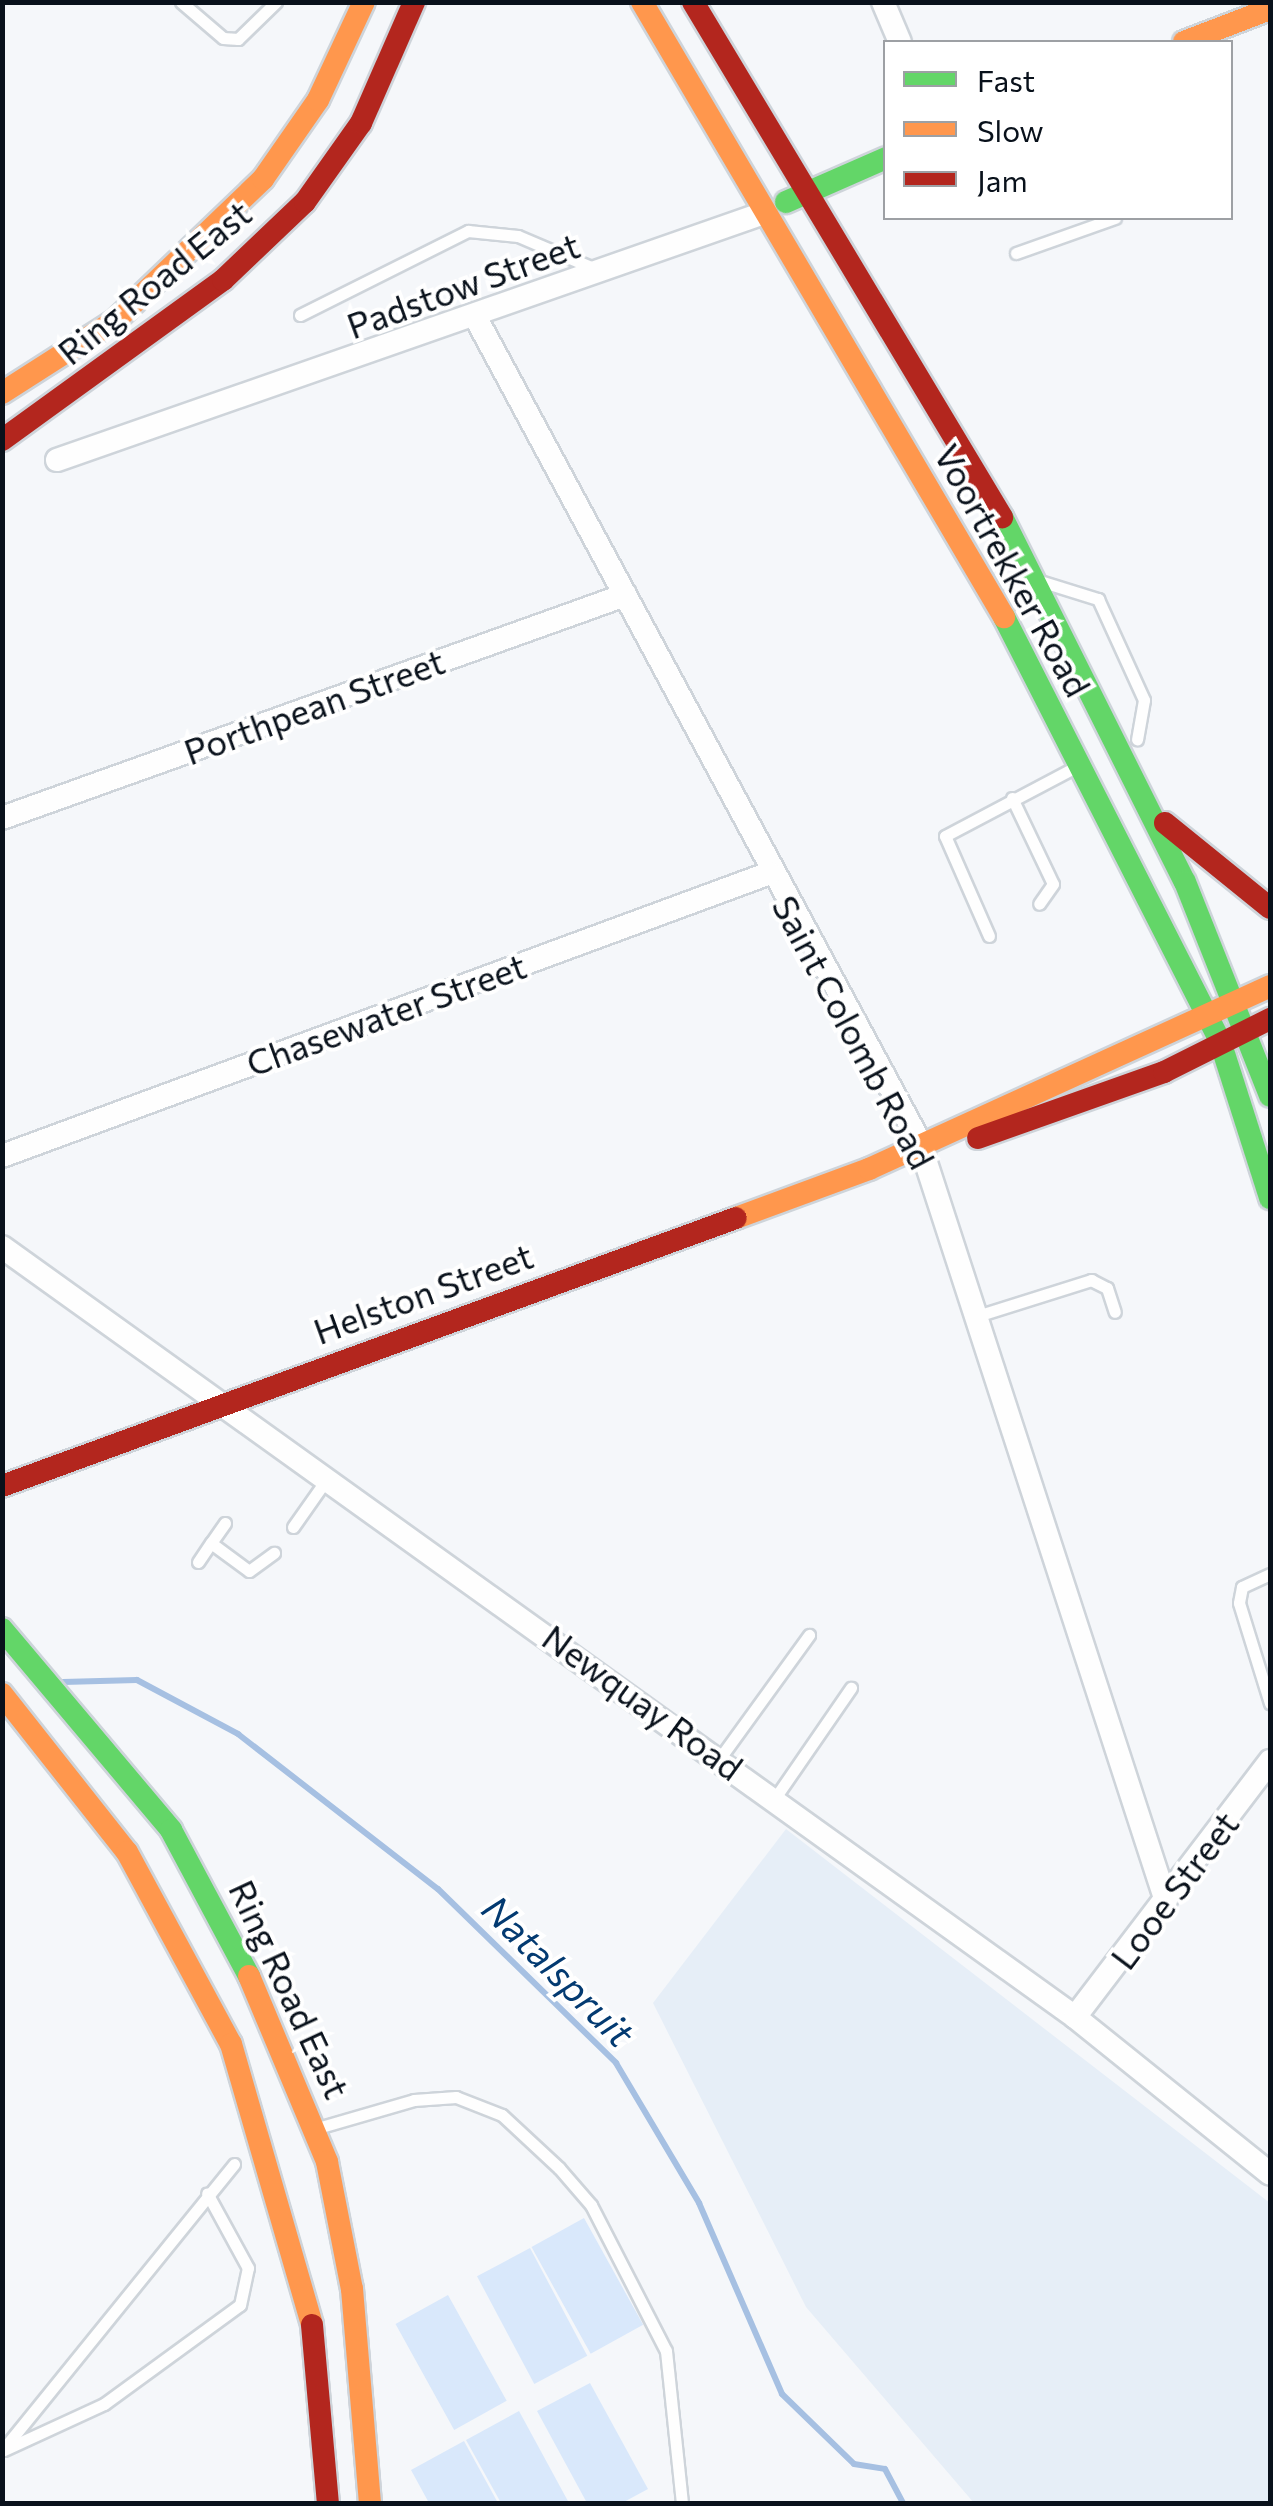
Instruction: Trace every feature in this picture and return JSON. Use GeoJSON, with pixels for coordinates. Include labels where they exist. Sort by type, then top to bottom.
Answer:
{"type":"FeatureCollection","features":[{"type":"Feature","properties":{"kind":"main road","name":"Ring Road East"},"geometry":{"type":"LineString","coordinates":[[2,394],[78,345],[190,256],[264,180],[343,56],[364,2]]}},
{"type":"Feature","properties":{"kind":"main road","name":"Voortrekker Road"},"geometry":{"type":"LineString","coordinates":[[642,2],[992,594],[1206,1010],[1220,1041],[1270,1198]]}},
{"type":"Feature","properties":{"kind":"main road","name":"Voortrekker Road"},"geometry":{"type":"LineString","coordinates":[[693,2],[1034,580],[1236,996],[1260,1024],[1270,1096]]}},
{"type":"Feature","properties":{"kind":"main road","name":"Ring Road East"},"geometry":{"type":"LineString","coordinates":[[2,440],[223,280],[305,202],[361,122],[414,3]]}},
{"type":"Feature","properties":{"kind":"main road"},"geometry":{"type":"LineString","coordinates":[[1189,40],[1270,9]]}},
{"type":"Feature","properties":{"kind":"main road","name":"Padstow Street"},"geometry":{"type":"LineString","coordinates":[[764,213],[883,159]]}},
{"type":"Feature","properties":{"kind":"main road"},"geometry":{"type":"LineString","coordinates":[[78,345],[106,368]]}},
{"type":"Feature","properties":{"kind":"main road"},"geometry":{"type":"LineString","coordinates":[[1140,799],[1209,867],[1270,908]]}},
{"type":"Feature","properties":{"kind":"main road","name":"Helston Street"},"geometry":{"type":"LineString","coordinates":[[923,1150],[1150,1047],[1206,1010],[1270,986]]}},
{"type":"Feature","properties":{"kind":"main road","name":"Helston Street"},"geometry":{"type":"LineString","coordinates":[[2,1486],[869,1169],[1164,1072],[1260,1024]]}},
{"type":"Feature","properties":{"kind":"main road","name":"Ring Road East"},"geometry":{"type":"LineString","coordinates":[[2,1629],[110,1748],[172,1830],[220,1917],[317,2129],[352,2288],[370,2504]]}},
{"type":"Feature","properties":{"kind":"main road"},"geometry":{"type":"LineString","coordinates":[[2,1694],[70,1771],[179,1940],[270,2148],[310,2299],[328,2504]]}},
{"type":"Feature","properties":{"kind":"main road"},"geometry":{"type":"LineString","coordinates":[[270,2148],[317,2129]]}},
{"type":"Feature","properties":{"kind":"street"},"geometry":{"type":"LineString","coordinates":[[883,2],[899,40]]}},
{"type":"Feature","properties":{"kind":"street","name":"Padstow Street"},"geometry":{"type":"LineString","coordinates":[[57,460],[478,320],[764,213]]}},
{"type":"Feature","properties":{"kind":"street","name":"Saint Colomb Road"},"geometry":{"type":"LineString","coordinates":[[478,320],[770,873],[923,1150],[1166,1901]]}},
{"type":"Feature","properties":{"kind":"street","name":"Porthpean Street"},"geometry":{"type":"LineString","coordinates":[[2,818],[625,595]]}},
{"type":"Feature","properties":{"kind":"street","name":"Chasewater Street"},"geometry":{"type":"LineString","coordinates":[[2,1156],[770,873]]}},
{"type":"Feature","properties":{"kind":"street","name":"Newquay Road"},"geometry":{"type":"LineString","coordinates":[[2,1247],[225,1402],[1075,2017],[1270,2174]]}},
{"type":"Feature","properties":{"kind":"street","name":"Looe Street"},"geometry":{"type":"LineString","coordinates":[[1075,2017],[1270,1760]]}},
{"type":"Feature","properties":{"kind":"lane"},"geometry":{"type":"LineString","coordinates":[[181,2],[222,38],[238,39],[273,3]]}},
{"type":"Feature","properties":{"kind":"lane"},"geometry":{"type":"LineString","coordinates":[[1016,253],[1109,220]]}},
{"type":"Feature","properties":{"kind":"lane"},"geometry":{"type":"LineString","coordinates":[[300,315],[468,230],[518,236],[602,272]]}},
{"type":"Feature","properties":{"kind":"lane"},"geometry":{"type":"LineString","coordinates":[[1034,580],[1098,600],[1144,700],[1138,739]]}},
{"type":"Feature","properties":{"kind":"lane"},"geometry":{"type":"LineString","coordinates":[[989,936],[945,836],[1080,766]]}},
{"type":"Feature","properties":{"kind":"lane"},"geometry":{"type":"LineString","coordinates":[[1012,798],[1053,884],[1039,904]]}},
{"type":"Feature","properties":{"kind":"lane"},"geometry":{"type":"LineString","coordinates":[[977,1316],[1091,1280],[1107,1288],[1115,1312]]}},
{"type":"Feature","properties":{"kind":"lane"},"geometry":{"type":"LineString","coordinates":[[293,1527],[329,1477]]}},
{"type":"Feature","properties":{"kind":"lane"},"geometry":{"type":"LineString","coordinates":[[198,1562],[225,1523]]}},
{"type":"Feature","properties":{"kind":"lane"},"geometry":{"type":"LineString","coordinates":[[211,1543],[258,1573],[274,1553]]}},
{"type":"Feature","properties":{"kind":"lane"},"geometry":{"type":"LineString","coordinates":[[1270,1574],[1242,1587],[1239,1603],[1270,1703]]}},
{"type":"Feature","properties":{"kind":"lane"},"geometry":{"type":"LineString","coordinates":[[720,1758],[809,1635]]}},
{"type":"Feature","properties":{"kind":"lane"},"geometry":{"type":"LineString","coordinates":[[775,1798],[852,1688]]}},
{"type":"Feature","properties":{"kind":"lane"},"geometry":{"type":"LineString","coordinates":[[317,2129],[414,2100],[456,2097],[502,2115],[560,2168],[591,2204],[666,2351],[682,2504]]}},
{"type":"Feature","properties":{"kind":"lane"},"geometry":{"type":"LineString","coordinates":[[3,2450],[234,2164]]}},
{"type":"Feature","properties":{"kind":"lane"},"geometry":{"type":"LineString","coordinates":[[3,2450],[104,2404],[240,2305],[248,2268],[207,2193]]}},
{"type":"Feature","properties":{"kind":"shaded area"},"geometry":{"type":"Polygon","coordinates":[[[786,1829],[1270,2203],[1270,2503],[974,2503],[806,2307],[653,2003],[786,1829]]]}},
{"type":"Feature","properties":{"kind":"shaded area"},"geometry":{"type":"Polygon","coordinates":[[[584,2218],[643,2325],[591,2354],[532,2247],[584,2218]]]}},
{"type":"Feature","properties":{"kind":"shaded area"},"geometry":{"type":"Polygon","coordinates":[[[530,2248],[587,2356],[534,2384],[477,2276],[530,2248]]]}},
{"type":"Feature","properties":{"kind":"shaded area"},"geometry":{"type":"Polygon","coordinates":[[[448,2295],[507,2401],[454,2430],[396,2324],[448,2295]]]}},
{"type":"Feature","properties":{"kind":"shaded area"},"geometry":{"type":"Polygon","coordinates":[[[590,2383],[648,2489],[622,2503],[587,2503],[537,2411],[590,2383]]]}},
{"type":"Feature","properties":{"kind":"shaded area"},"geometry":{"type":"Polygon","coordinates":[[[519,2411],[569,2503],[501,2503],[466,2440],[519,2411]]]}},
{"type":"Feature","properties":{"kind":"shaded area"},"geometry":{"type":"Polygon","coordinates":[[[464,2441],[498,2503],[429,2503],[411,2470],[464,2441]]]}},
{"type":"Feature","properties":{"kind":"waterway","name":"Natalspruit"},"geometry":{"type":"LineString","coordinates":[[63,1682],[137,1680],[238,1734],[438,1889],[616,2063],[699,2203],[782,2394],[854,2464],[885,2469],[904,2504]]}},
{"type":"Feature","properties":{"kind":"traffic: fast"},"geometry":{"type":"LineString","coordinates":[[786,202],[883,159]]}},
{"type":"Feature","properties":{"kind":"traffic: fast"},"geometry":{"type":"LineString","coordinates":[[1002,517],[1185,882],[1270,1096]]}},
{"type":"Feature","properties":{"kind":"traffic: fast"},"geometry":{"type":"LineString","coordinates":[[1004,617],[1220,1041],[1270,1198]]}},
{"type":"Feature","properties":{"kind":"traffic: fast"},"geometry":{"type":"LineString","coordinates":[[2,1629],[171,1830],[249,1976]]}},
{"type":"Feature","properties":{"kind":"traffic: slow"},"geometry":{"type":"LineString","coordinates":[[2,393],[116,320],[263,179],[318,100],[364,2]]}},
{"type":"Feature","properties":{"kind":"traffic: slow"},"geometry":{"type":"LineString","coordinates":[[642,2],[1004,617]]}},
{"type":"Feature","properties":{"kind":"traffic: slow"},"geometry":{"type":"LineString","coordinates":[[1189,40],[1270,9]]}},
{"type":"Feature","properties":{"kind":"traffic: slow"},"geometry":{"type":"LineString","coordinates":[[736,1218],[869,1169],[1270,986]]}},
{"type":"Feature","properties":{"kind":"traffic: slow"},"geometry":{"type":"LineString","coordinates":[[2,1694],[127,1852],[231,2044],[312,2325]]}},
{"type":"Feature","properties":{"kind":"traffic: slow"},"geometry":{"type":"LineString","coordinates":[[249,1976],[327,2162],[352,2289],[370,2504]]}},
{"type":"Feature","properties":{"kind":"traffic: jam"},"geometry":{"type":"LineString","coordinates":[[2,440],[223,280],[305,202],[361,123],[414,2]]}},
{"type":"Feature","properties":{"kind":"traffic: jam"},"geometry":{"type":"LineString","coordinates":[[693,2],[1002,517]]}},
{"type":"Feature","properties":{"kind":"traffic: jam"},"geometry":{"type":"LineString","coordinates":[[1165,823],[1270,908]]}},
{"type":"Feature","properties":{"kind":"traffic: jam"},"geometry":{"type":"LineString","coordinates":[[978,1138],[1164,1072],[1270,1019]]}},
{"type":"Feature","properties":{"kind":"traffic: jam"},"geometry":{"type":"LineString","coordinates":[[2,1486],[736,1218]]}},
{"type":"Feature","properties":{"kind":"traffic: jam"},"geometry":{"type":"LineString","coordinates":[[312,2325],[328,2504]]}}]}
